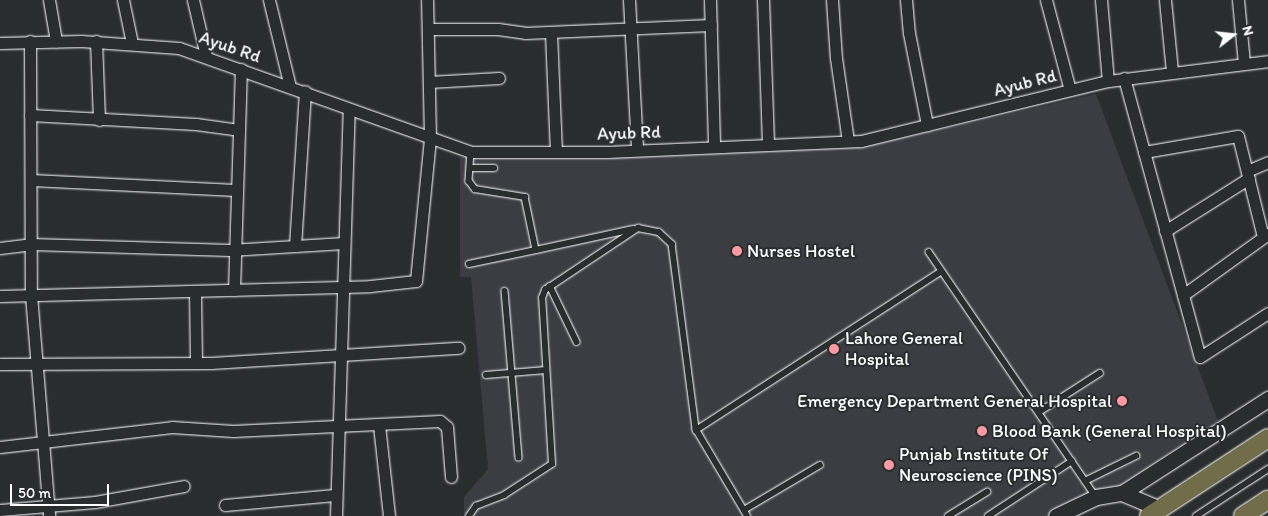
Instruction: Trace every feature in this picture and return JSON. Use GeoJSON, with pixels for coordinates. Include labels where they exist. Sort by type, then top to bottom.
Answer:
{"type":"FeatureCollection","features":[{"type":"Feature","properties":{"kind":"main road"},"geometry":{"type":"LineString","coordinates":[[1154,513],[1268,438]]}},
{"type":"Feature","properties":{"kind":"main road"},"geometry":{"type":"LineString","coordinates":[[1243,516],[1268,500]]}},
{"type":"Feature","properties":{"kind":"street"},"geometry":{"type":"LineString","coordinates":[[49,0],[56,41]]}},
{"type":"Feature","properties":{"kind":"street"},"geometry":{"type":"LineString","coordinates":[[123,0],[132,43]]}},
{"type":"Feature","properties":{"kind":"street"},"geometry":{"type":"LineString","coordinates":[[193,0],[206,56]]}},
{"type":"Feature","properties":{"kind":"street"},"geometry":{"type":"LineString","coordinates":[[269,0],[290,87]]}},
{"type":"Feature","properties":{"kind":"street"},"geometry":{"type":"LineString","coordinates":[[0,296],[342,287],[413,282],[417,279],[430,139],[427,0]]}},
{"type":"Feature","properties":{"kind":"street"},"geometry":{"type":"LineString","coordinates":[[629,0],[637,150]]}},
{"type":"Feature","properties":{"kind":"street"},"geometry":{"type":"LineString","coordinates":[[710,0],[714,147]]}},
{"type":"Feature","properties":{"kind":"street"},"geometry":{"type":"LineString","coordinates":[[763,0],[768,145]]}},
{"type":"Feature","properties":{"kind":"street"},"geometry":{"type":"LineString","coordinates":[[832,0],[836,58],[848,141]]}},
{"type":"Feature","properties":{"kind":"street"},"geometry":{"type":"LineString","coordinates":[[906,0],[927,125]]}},
{"type":"Feature","properties":{"kind":"street"},"geometry":{"type":"LineString","coordinates":[[1046,0],[1070,90]]}},
{"type":"Feature","properties":{"kind":"street"},"geometry":{"type":"LineString","coordinates":[[1101,0],[1108,81]]}},
{"type":"Feature","properties":{"kind":"street"},"geometry":{"type":"LineString","coordinates":[[1165,0],[1172,71]]}},
{"type":"Feature","properties":{"kind":"street"},"geometry":{"type":"LineString","coordinates":[[1238,0],[1244,64]]}},
{"type":"Feature","properties":{"kind":"street"},"geometry":{"type":"LineString","coordinates":[[428,29],[551,33],[711,25]]}},
{"type":"Feature","properties":{"kind":"street"},"geometry":{"type":"LineString","coordinates":[[551,33],[556,151]]}},
{"type":"Feature","properties":{"kind":"street"},"geometry":{"type":"LineString","coordinates":[[30,41],[31,295],[41,444],[48,511]]}},
{"type":"Feature","properties":{"kind":"street"},"geometry":{"type":"LineString","coordinates":[[96,41],[99,120]]}},
{"type":"Feature","properties":{"kind":"street","name":"Ayub Rd"},"geometry":{"type":"LineString","coordinates":[[0,43],[96,41],[179,48],[305,91],[430,139],[471,152],[637,150],[848,141],[927,125],[1108,81],[1172,71],[1268,61]]}},
{"type":"Feature","properties":{"kind":"street"},"geometry":{"type":"LineString","coordinates":[[234,290],[233,250],[241,69]]}},
{"type":"Feature","properties":{"kind":"street"},"geometry":{"type":"LineString","coordinates":[[428,82],[499,78]]}},
{"type":"Feature","properties":{"kind":"street"},"geometry":{"type":"LineString","coordinates":[[1124,78],[1200,357],[1268,313]]}},
{"type":"Feature","properties":{"kind":"street"},"geometry":{"type":"LineString","coordinates":[[295,246],[305,91]]}},
{"type":"Feature","properties":{"kind":"street"},"geometry":{"type":"LineString","coordinates":[[336,516],[339,357],[349,109]]}},
{"type":"Feature","properties":{"kind":"street"},"geometry":{"type":"LineString","coordinates":[[30,115],[196,124],[238,130]]}},
{"type":"Feature","properties":{"kind":"street"},"geometry":{"type":"LineString","coordinates":[[1144,152],[1238,136],[1266,235],[1183,295]]}},
{"type":"Feature","properties":{"kind":"street"},"geometry":{"type":"LineString","coordinates":[[1165,231],[1268,162]]}},
{"type":"Feature","properties":{"kind":"street"},"geometry":{"type":"LineString","coordinates":[[31,180],[236,190]]}},
{"type":"Feature","properties":{"kind":"street"},"geometry":{"type":"LineString","coordinates":[[0,248],[31,244],[233,250],[344,243]]}},
{"type":"Feature","properties":{"kind":"street"},"geometry":{"type":"LineString","coordinates":[[196,291],[196,363]]}},
{"type":"Feature","properties":{"kind":"street"},"geometry":{"type":"LineString","coordinates":[[0,364],[196,363],[339,357],[459,348]]}},
{"type":"Feature","properties":{"kind":"street"},"geometry":{"type":"LineString","coordinates":[[1056,516],[1096,497],[1122,493],[1268,399]]}},
{"type":"Feature","properties":{"kind":"street"},"geometry":{"type":"LineString","coordinates":[[0,447],[41,444],[172,427],[233,431],[444,423],[451,477]]}},
{"type":"Feature","properties":{"kind":"street"},"geometry":{"type":"LineString","coordinates":[[379,426],[389,516]]}},
{"type":"Feature","properties":{"kind":"street"},"geometry":{"type":"LineString","coordinates":[[0,510],[48,511],[184,486]]}},
{"type":"Feature","properties":{"kind":"street"},"geometry":{"type":"LineString","coordinates":[[1122,493],[1154,513]]}},
{"type":"Feature","properties":{"kind":"street"},"geometry":{"type":"LineString","coordinates":[[225,505],[335,495]]}},
{"type":"Feature","properties":{"kind":"lane"},"geometry":{"type":"LineString","coordinates":[[471,152],[469,180],[475,189],[525,197],[536,250]]}},
{"type":"Feature","properties":{"kind":"lane"},"geometry":{"type":"LineString","coordinates":[[470,168],[494,168]]}},
{"type":"Feature","properties":{"kind":"lane"},"geometry":{"type":"LineString","coordinates":[[469,516],[476,506],[504,495],[552,464],[542,298],[550,286],[638,228]]}},
{"type":"Feature","properties":{"kind":"lane"},"geometry":{"type":"LineString","coordinates":[[469,264],[638,228],[660,232],[672,244],[696,430],[745,513],[820,465]]}},
{"type":"Feature","properties":{"kind":"lane"},"geometry":{"type":"LineString","coordinates":[[929,252],[940,272],[1039,412],[1096,497]]}},
{"type":"Feature","properties":{"kind":"lane"},"geometry":{"type":"LineString","coordinates":[[696,430],[940,272]]}},
{"type":"Feature","properties":{"kind":"lane"},"geometry":{"type":"LineString","coordinates":[[550,286],[577,342]]}},
{"type":"Feature","properties":{"kind":"lane"},"geometry":{"type":"LineString","coordinates":[[505,292],[518,457]]}},
{"type":"Feature","properties":{"kind":"lane"},"geometry":{"type":"LineString","coordinates":[[486,375],[546,370]]}},
{"type":"Feature","properties":{"kind":"lane"},"geometry":{"type":"LineString","coordinates":[[1039,412],[1100,373]]}},
{"type":"Feature","properties":{"kind":"lane"},"geometry":{"type":"LineString","coordinates":[[1085,481],[1136,456]]}},
{"type":"Feature","properties":{"kind":"lane"},"geometry":{"type":"LineString","coordinates":[[988,516],[1072,461]]}},
{"type":"Feature","properties":{"kind":"lane"},"geometry":{"type":"LineString","coordinates":[[1196,516],[1268,469]]}},
{"type":"Feature","properties":{"kind":"lane"},"geometry":{"type":"LineString","coordinates":[[948,516],[987,492]]}},
{"type":"Feature","properties":{"kind":"shaded area","name":"Lahore General Hospital"},"geometry":{"type":"Polygon","coordinates":[[[1096,94],[1218,421],[1075,516],[464,516],[464,497],[488,469],[471,277],[460,277],[460,157],[872,145],[1096,94]]]}},
{"type":"Feature","properties":{"kind":"place","name":"Nurses Hostel"},"geometry":{"type":"Point","coordinates":[737,251]}},
{"type":"Feature","properties":{"kind":"place","name":"Lahore General Hospital"},"geometry":{"type":"Point","coordinates":[834,349]}},
{"type":"Feature","properties":{"kind":"place","name":"Emergency Department General Hospital"},"geometry":{"type":"Point","coordinates":[1122,401]}},
{"type":"Feature","properties":{"kind":"place","name":"Blood Bank (General Hospital)"},"geometry":{"type":"Point","coordinates":[982,431]}},
{"type":"Feature","properties":{"kind":"place","name":"Punjab Institute Of Neuroscience (PINS)"},"geometry":{"type":"Point","coordinates":[889,465]}}]}
